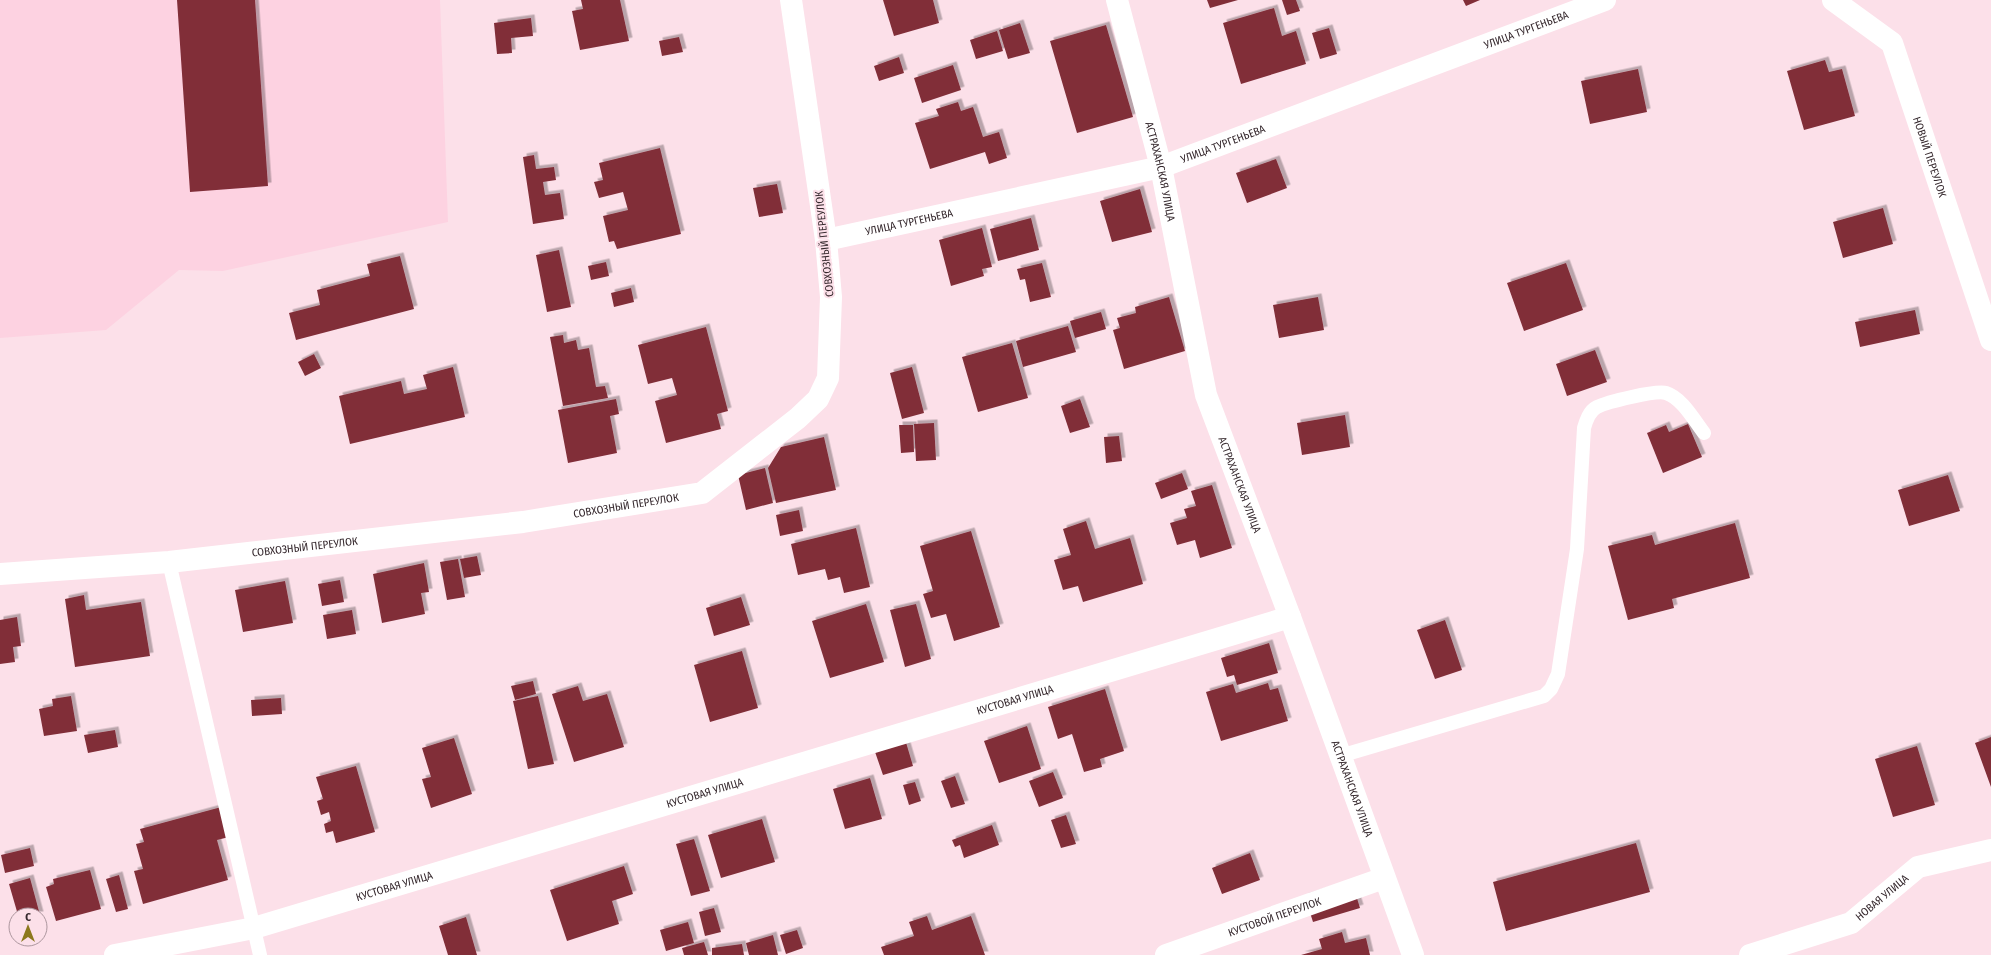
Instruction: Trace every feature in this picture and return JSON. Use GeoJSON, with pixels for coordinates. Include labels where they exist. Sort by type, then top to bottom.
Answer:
{"type":"FeatureCollection","features":[{"type":"Feature","properties":{"kind":"street","name":"СОВХОЗНЫЙ ПЕРЕУЛОК"},"geometry":{"type":"LineString","coordinates":[[0,574],[169,562],[523,522],[702,493],[798,418],[818,399],[828,378],[831,296],[826,240],[790,0]]}},
{"type":"Feature","properties":{"kind":"street","name":"АСТРАХАНСКАЯ УЛИЦА"},"geometry":{"type":"LineString","coordinates":[[1117,0],[1161,167],[1206,395],[1290,617],[1413,955]]}},
{"type":"Feature","properties":{"kind":"street","name":"УЛИЦА ТУРГЕНЬЕВА"},"geometry":{"type":"LineString","coordinates":[[826,240],[1161,167],[1605,0]]}},
{"type":"Feature","properties":{"kind":"street","name":"НОВЫЙ ПЕРЕУЛОК"},"geometry":{"type":"LineString","coordinates":[[1832,0],[1892,43],[1991,340]]}},
{"type":"Feature","properties":{"kind":"street","name":"КУСТОВАЯ УЛИЦА"},"geometry":{"type":"LineString","coordinates":[[115,955],[254,928],[1290,617]]}},
{"type":"Feature","properties":{"kind":"street","name":"НОВАЯ УЛИЦА"},"geometry":{"type":"LineString","coordinates":[[1750,955],[1851,923],[1918,867],[1991,850]]}},
{"type":"Feature","properties":{"kind":"street","name":"КУСТОВОЙ ПЕРЕУЛОК"},"geometry":{"type":"LineString","coordinates":[[1166,955],[1384,878]]}},
{"type":"Feature","properties":{"kind":"lane"},"geometry":{"type":"LineString","coordinates":[[1340,756],[1544,696],[1551,689],[1558,674],[1577,549],[1584,428],[1587,417],[1596,408],[1655,391],[1667,393],[1678,401],[1704,433]]}},
{"type":"Feature","properties":{"kind":"lane"},"geometry":{"type":"LineString","coordinates":[[169,562],[260,955]]}},
{"type":"Feature","properties":{"kind":"shaded area"},"geometry":{"type":"Polygon","coordinates":[[[0,0],[440,0],[448,222],[223,271],[179,270],[106,330],[0,338],[0,0]]]}},
{"type":"Feature","properties":{"kind":"building"},"geometry":{"type":"Polygon","coordinates":[[[177,0],[255,0],[268,186],[190,192],[177,0]]]}},
{"type":"Feature","properties":{"kind":"building"},"geometry":{"type":"Polygon","coordinates":[[[581,0],[620,0],[629,41],[580,50],[572,11],[583,9],[581,0]]]}},
{"type":"Feature","properties":{"kind":"building"},"geometry":{"type":"Polygon","coordinates":[[[883,0],[933,0],[939,23],[894,36],[883,0]]]}},
{"type":"Feature","properties":{"kind":"building"},"geometry":{"type":"Polygon","coordinates":[[[1207,0],[1238,0],[1210,8],[1207,0]]]}},
{"type":"Feature","properties":{"kind":"building"},"geometry":{"type":"Polygon","coordinates":[[[1282,0],[1296,0],[1300,11],[1287,15],[1282,0]]]}},
{"type":"Feature","properties":{"kind":"building"},"geometry":{"type":"Polygon","coordinates":[[[1463,0],[1480,0],[1466,6],[1463,0]]]}},
{"type":"Feature","properties":{"kind":"building"},"geometry":{"type":"Polygon","coordinates":[[[1274,8],[1282,36],[1296,31],[1306,64],[1241,84],[1223,23],[1274,8]]]}},
{"type":"Feature","properties":{"kind":"building"},"geometry":{"type":"Polygon","coordinates":[[[531,18],[533,36],[511,38],[512,53],[497,54],[494,23],[531,18]]]}},
{"type":"Feature","properties":{"kind":"building"},"geometry":{"type":"Polygon","coordinates":[[[1020,23],[1030,53],[1008,59],[999,30],[1020,23]]]}},
{"type":"Feature","properties":{"kind":"building"},"geometry":{"type":"Polygon","coordinates":[[[1106,25],[1133,117],[1077,133],[1050,41],[1106,25]]]}},
{"type":"Feature","properties":{"kind":"building"},"geometry":{"type":"Polygon","coordinates":[[[1329,28],[1337,54],[1320,59],[1312,33],[1329,28]]]}},
{"type":"Feature","properties":{"kind":"building"},"geometry":{"type":"Polygon","coordinates":[[[997,31],[1003,51],[976,59],[970,40],[997,31]]]}},
{"type":"Feature","properties":{"kind":"building"},"geometry":{"type":"Polygon","coordinates":[[[679,37],[683,52],[662,56],[659,41],[679,37]]]}},
{"type":"Feature","properties":{"kind":"building"},"geometry":{"type":"Polygon","coordinates":[[[899,57],[904,73],[879,81],[874,66],[899,57]]]}},
{"type":"Feature","properties":{"kind":"building"},"geometry":{"type":"Polygon","coordinates":[[[1825,60],[1829,72],[1842,69],[1855,116],[1804,130],[1787,71],[1825,60]]]}},
{"type":"Feature","properties":{"kind":"building"},"geometry":{"type":"Polygon","coordinates":[[[953,65],[961,90],[922,103],[914,78],[953,65]]]}},
{"type":"Feature","properties":{"kind":"building"},"geometry":{"type":"Polygon","coordinates":[[[1638,69],[1647,112],[1590,124],[1581,81],[1638,69]]]}},
{"type":"Feature","properties":{"kind":"building"},"geometry":{"type":"Polygon","coordinates":[[[958,102],[961,111],[973,107],[983,137],[999,132],[1007,158],[989,164],[985,152],[930,169],[915,123],[939,116],[936,109],[958,102]]]}},
{"type":"Feature","properties":{"kind":"building"},"geometry":{"type":"Polygon","coordinates":[[[660,148],[681,234],[617,249],[614,241],[609,242],[603,216],[628,210],[623,192],[599,198],[594,182],[603,180],[599,163],[660,148]]]}},
{"type":"Feature","properties":{"kind":"building"},"geometry":{"type":"Polygon","coordinates":[[[534,155],[536,169],[554,167],[556,180],[543,182],[545,195],[560,193],[564,219],[533,224],[523,157],[534,155]]]}},
{"type":"Feature","properties":{"kind":"building"},"geometry":{"type":"Polygon","coordinates":[[[1276,159],[1287,188],[1247,203],[1236,173],[1276,159]]]}},
{"type":"Feature","properties":{"kind":"building"},"geometry":{"type":"Polygon","coordinates":[[[777,184],[783,213],[759,217],[753,188],[777,184]]]}},
{"type":"Feature","properties":{"kind":"building"},"geometry":{"type":"Polygon","coordinates":[[[1140,189],[1152,232],[1112,242],[1100,201],[1140,189]]]}},
{"type":"Feature","properties":{"kind":"building"},"geometry":{"type":"Polygon","coordinates":[[[1883,208],[1893,244],[1843,258],[1833,222],[1883,208]]]}},
{"type":"Feature","properties":{"kind":"building"},"geometry":{"type":"Polygon","coordinates":[[[1031,218],[1039,250],[998,261],[990,229],[1031,218]]]}},
{"type":"Feature","properties":{"kind":"building"},"geometry":{"type":"Polygon","coordinates":[[[982,228],[992,267],[982,269],[984,276],[951,286],[939,240],[982,228]]]}},
{"type":"Feature","properties":{"kind":"building"},"geometry":{"type":"Polygon","coordinates":[[[559,250],[571,307],[547,312],[536,255],[559,250]]]}},
{"type":"Feature","properties":{"kind":"building"},"geometry":{"type":"Polygon","coordinates":[[[400,256],[414,309],[296,340],[289,313],[320,305],[317,290],[370,276],[367,264],[400,256]]]}},
{"type":"Feature","properties":{"kind":"building"},"geometry":{"type":"Polygon","coordinates":[[[606,262],[609,276],[591,280],[588,266],[606,262]]]}},
{"type":"Feature","properties":{"kind":"building"},"geometry":{"type":"Polygon","coordinates":[[[1042,263],[1051,297],[1030,302],[1025,279],[1020,280],[1017,269],[1042,263]]]}},
{"type":"Feature","properties":{"kind":"building"},"geometry":{"type":"Polygon","coordinates":[[[1566,263],[1583,310],[1524,331],[1507,283],[1566,263]]]}},
{"type":"Feature","properties":{"kind":"building"},"geometry":{"type":"Polygon","coordinates":[[[631,288],[634,302],[614,307],[611,293],[631,288]]]}},
{"type":"Feature","properties":{"kind":"building"},"geometry":{"type":"Polygon","coordinates":[[[1169,297],[1185,351],[1124,369],[1113,330],[1120,328],[1117,318],[1136,313],[1135,307],[1169,297]]]}},
{"type":"Feature","properties":{"kind":"building"},"geometry":{"type":"Polygon","coordinates":[[[1318,297],[1324,330],[1279,338],[1273,305],[1318,297]]]}},
{"type":"Feature","properties":{"kind":"building"},"geometry":{"type":"Polygon","coordinates":[[[1915,310],[1920,334],[1860,347],[1855,322],[1915,310]]]}},
{"type":"Feature","properties":{"kind":"building"},"geometry":{"type":"Polygon","coordinates":[[[1101,312],[1106,329],[1075,338],[1070,321],[1101,312]]]}},
{"type":"Feature","properties":{"kind":"building"},"geometry":{"type":"Polygon","coordinates":[[[1068,326],[1076,352],[1023,367],[1016,341],[1068,326]]]}},
{"type":"Feature","properties":{"kind":"building"},"geometry":{"type":"Polygon","coordinates":[[[706,327],[728,411],[717,414],[721,429],[666,443],[655,401],[677,395],[672,378],[648,384],[638,345],[706,327]]]}},
{"type":"Feature","properties":{"kind":"building"},"geometry":{"type":"Polygon","coordinates":[[[563,335],[564,343],[576,340],[578,350],[589,348],[596,387],[605,386],[608,398],[563,406],[550,337],[563,335]]]}},
{"type":"Feature","properties":{"kind":"building"},"geometry":{"type":"Polygon","coordinates":[[[1012,343],[1028,398],[978,412],[962,357],[1012,343]]]}},
{"type":"Feature","properties":{"kind":"building"},"geometry":{"type":"Polygon","coordinates":[[[1595,350],[1607,382],[1567,396],[1556,364],[1595,350]]]}},
{"type":"Feature","properties":{"kind":"building"},"geometry":{"type":"Polygon","coordinates":[[[314,354],[321,368],[305,376],[298,362],[314,354]]]}},
{"type":"Feature","properties":{"kind":"building"},"geometry":{"type":"Polygon","coordinates":[[[453,367],[465,417],[350,444],[339,396],[401,381],[404,394],[427,389],[423,375],[453,367]]]}},
{"type":"Feature","properties":{"kind":"building"},"geometry":{"type":"Polygon","coordinates":[[[912,367],[924,413],[902,419],[890,373],[912,367]]]}},
{"type":"Feature","properties":{"kind":"building"},"geometry":{"type":"Polygon","coordinates":[[[616,399],[619,414],[610,416],[617,453],[568,463],[558,410],[616,399]]]}},
{"type":"Feature","properties":{"kind":"building"},"geometry":{"type":"Polygon","coordinates":[[[1080,399],[1090,427],[1070,433],[1061,406],[1080,399]]]}},
{"type":"Feature","properties":{"kind":"building"},"geometry":{"type":"Polygon","coordinates":[[[1345,415],[1350,447],[1302,455],[1297,423],[1345,415]]]}},
{"type":"Feature","properties":{"kind":"building"},"geometry":{"type":"Polygon","coordinates":[[[934,423],[936,460],[916,461],[914,424],[934,423]]]}},
{"type":"Feature","properties":{"kind":"building"},"geometry":{"type":"Polygon","coordinates":[[[1688,424],[1702,457],[1663,473],[1647,433],[1666,425],[1669,432],[1688,424]]]}},
{"type":"Feature","properties":{"kind":"building"},"geometry":{"type":"Polygon","coordinates":[[[899,425],[913,425],[914,452],[901,453],[899,425]]]}},
{"type":"Feature","properties":{"kind":"building"},"geometry":{"type":"Polygon","coordinates":[[[1119,436],[1122,461],[1106,463],[1104,437],[1119,436]]]}},
{"type":"Feature","properties":{"kind":"building"},"geometry":{"type":"Polygon","coordinates":[[[824,437],[836,490],[776,503],[768,468],[781,447],[824,437]]]}},
{"type":"Feature","properties":{"kind":"building"},"geometry":{"type":"Polygon","coordinates":[[[765,468],[773,503],[746,510],[738,475],[765,468]]]}},
{"type":"Feature","properties":{"kind":"building"},"geometry":{"type":"Polygon","coordinates":[[[1182,473],[1188,489],[1161,499],[1155,483],[1182,473]]]}},
{"type":"Feature","properties":{"kind":"building"},"geometry":{"type":"Polygon","coordinates":[[[1948,475],[1960,511],[1909,526],[1898,490],[1948,475]]]}},
{"type":"Feature","properties":{"kind":"building"},"geometry":{"type":"Polygon","coordinates":[[[1212,485],[1232,548],[1200,558],[1195,540],[1177,545],[1170,523],[1187,518],[1184,509],[1196,506],[1191,491],[1212,485]]]}},
{"type":"Feature","properties":{"kind":"building"},"geometry":{"type":"Polygon","coordinates":[[[799,510],[803,531],[780,536],[776,515],[799,510]]]}},
{"type":"Feature","properties":{"kind":"building"},"geometry":{"type":"Polygon","coordinates":[[[1086,521],[1095,549],[1130,538],[1143,584],[1083,602],[1078,586],[1063,590],[1054,560],[1071,555],[1063,529],[1086,521]]]}},
{"type":"Feature","properties":{"kind":"building"},"geometry":{"type":"Polygon","coordinates":[[[1735,523],[1750,578],[1672,599],[1674,608],[1628,620],[1608,546],[1652,535],[1655,545],[1735,523]]]}},
{"type":"Feature","properties":{"kind":"building"},"geometry":{"type":"Polygon","coordinates":[[[856,528],[870,587],[844,593],[840,577],[828,580],[825,569],[798,575],[791,544],[856,528]]]}},
{"type":"Feature","properties":{"kind":"building"},"geometry":{"type":"Polygon","coordinates":[[[971,531],[1000,627],[954,641],[946,614],[931,618],[923,594],[933,591],[920,546],[971,531]]]}},
{"type":"Feature","properties":{"kind":"building"},"geometry":{"type":"Polygon","coordinates":[[[477,556],[481,575],[464,578],[460,559],[477,556]]]}},
{"type":"Feature","properties":{"kind":"building"},"geometry":{"type":"Polygon","coordinates":[[[458,559],[465,597],[447,600],[440,562],[458,559]]]}},
{"type":"Feature","properties":{"kind":"building"},"geometry":{"type":"Polygon","coordinates":[[[424,563],[429,592],[421,593],[425,614],[382,623],[373,574],[424,563]]]}},
{"type":"Feature","properties":{"kind":"building"},"geometry":{"type":"Polygon","coordinates":[[[340,580],[344,602],[322,606],[318,584],[340,580]]]}},
{"type":"Feature","properties":{"kind":"building"},"geometry":{"type":"Polygon","coordinates":[[[285,581],[293,623],[243,632],[235,590],[285,581]]]}},
{"type":"Feature","properties":{"kind":"building"},"geometry":{"type":"Polygon","coordinates":[[[84,595],[86,610],[141,602],[150,656],[75,667],[65,599],[84,595]]]}},
{"type":"Feature","properties":{"kind":"building"},"geometry":{"type":"Polygon","coordinates":[[[741,597],[750,625],[714,636],[706,608],[741,597]]]}},
{"type":"Feature","properties":{"kind":"building"},"geometry":{"type":"Polygon","coordinates":[[[866,604],[884,662],[830,678],[812,621],[866,604]]]}},
{"type":"Feature","properties":{"kind":"building"},"geometry":{"type":"Polygon","coordinates":[[[916,604],[931,659],[905,667],[890,610],[916,604]]]}},
{"type":"Feature","properties":{"kind":"building"},"geometry":{"type":"Polygon","coordinates":[[[352,610],[356,634],[327,639],[323,615],[352,610]]]}},
{"type":"Feature","properties":{"kind":"building"},"geometry":{"type":"Polygon","coordinates":[[[17,617],[21,646],[13,647],[15,662],[0,664],[0,620],[17,617]]]}},
{"type":"Feature","properties":{"kind":"building"},"geometry":{"type":"Polygon","coordinates":[[[1445,620],[1462,670],[1435,679],[1417,630],[1445,620]]]}},
{"type":"Feature","properties":{"kind":"building"},"geometry":{"type":"Polygon","coordinates":[[[1269,643],[1278,673],[1237,685],[1234,675],[1227,677],[1221,658],[1269,643]]]}},
{"type":"Feature","properties":{"kind":"building"},"geometry":{"type":"Polygon","coordinates":[[[742,651],[758,708],[710,722],[694,665],[742,651]]]}},
{"type":"Feature","properties":{"kind":"building"},"geometry":{"type":"Polygon","coordinates":[[[533,681],[536,694],[515,700],[511,686],[533,681]]]}},
{"type":"Feature","properties":{"kind":"building"},"geometry":{"type":"Polygon","coordinates":[[[1268,683],[1270,690],[1278,688],[1288,721],[1221,741],[1206,692],[1233,684],[1236,693],[1268,683]]]}},
{"type":"Feature","properties":{"kind":"building"},"geometry":{"type":"Polygon","coordinates":[[[578,686],[583,701],[607,694],[624,747],[574,762],[552,694],[578,686]]]}},
{"type":"Feature","properties":{"kind":"building"},"geometry":{"type":"Polygon","coordinates":[[[1105,689],[1124,751],[1100,759],[1102,767],[1084,772],[1072,734],[1058,739],[1048,707],[1105,689]]]}},
{"type":"Feature","properties":{"kind":"building"},"geometry":{"type":"Polygon","coordinates":[[[71,696],[77,731],[44,736],[39,709],[53,706],[52,699],[71,696]]]}},
{"type":"Feature","properties":{"kind":"building"},"geometry":{"type":"Polygon","coordinates":[[[538,696],[554,764],[528,769],[513,701],[538,696]]]}},
{"type":"Feature","properties":{"kind":"building"},"geometry":{"type":"Polygon","coordinates":[[[281,698],[282,714],[252,716],[251,700],[281,698]]]}},
{"type":"Feature","properties":{"kind":"building"},"geometry":{"type":"Polygon","coordinates":[[[1027,726],[1041,769],[999,783],[984,741],[1027,726]]]}},
{"type":"Feature","properties":{"kind":"building"},"geometry":{"type":"Polygon","coordinates":[[[115,730],[118,747],[88,753],[84,735],[115,730]]]}},
{"type":"Feature","properties":{"kind":"building"},"geometry":{"type":"Polygon","coordinates":[[[1991,737],[1991,787],[1975,743],[1991,737]]]}},
{"type":"Feature","properties":{"kind":"building"},"geometry":{"type":"Polygon","coordinates":[[[454,738],[472,794],[431,808],[422,779],[431,777],[422,748],[454,738]]]}},
{"type":"Feature","properties":{"kind":"building"},"geometry":{"type":"Polygon","coordinates":[[[905,739],[913,766],[883,775],[874,749],[905,739]]]}},
{"type":"Feature","properties":{"kind":"building"},"geometry":{"type":"Polygon","coordinates":[[[1917,746],[1935,805],[1893,817],[1875,759],[1917,746]]]}},
{"type":"Feature","properties":{"kind":"building"},"geometry":{"type":"Polygon","coordinates":[[[356,766],[375,832],[336,843],[333,831],[326,833],[324,824],[331,821],[329,812],[321,815],[317,801],[323,799],[316,777],[356,766]]]}},
{"type":"Feature","properties":{"kind":"building"},"geometry":{"type":"Polygon","coordinates":[[[1053,772],[1063,798],[1039,807],[1029,781],[1053,772]]]}},
{"type":"Feature","properties":{"kind":"building"},"geometry":{"type":"Polygon","coordinates":[[[955,776],[965,804],[951,808],[941,781],[955,776]]]}},
{"type":"Feature","properties":{"kind":"building"},"geometry":{"type":"Polygon","coordinates":[[[870,778],[882,819],[845,829],[833,789],[870,778]]]}},
{"type":"Feature","properties":{"kind":"building"},"geometry":{"type":"Polygon","coordinates":[[[915,782],[921,801],[909,805],[903,785],[915,782]]]}},
{"type":"Feature","properties":{"kind":"building"},"geometry":{"type":"Polygon","coordinates":[[[225,806],[233,836],[217,840],[228,880],[143,904],[134,871],[143,869],[136,844],[144,842],[140,829],[225,806]]]}},
{"type":"Feature","properties":{"kind":"building"},"geometry":{"type":"Polygon","coordinates":[[[1066,815],[1076,844],[1061,848],[1051,820],[1066,815]]]}},
{"type":"Feature","properties":{"kind":"building"},"geometry":{"type":"Polygon","coordinates":[[[762,819],[775,862],[721,878],[708,835],[762,819]]]}},
{"type":"Feature","properties":{"kind":"building"},"geometry":{"type":"Polygon","coordinates":[[[992,825],[999,845],[964,858],[960,845],[955,847],[952,840],[992,825]]]}},
{"type":"Feature","properties":{"kind":"building"},"geometry":{"type":"Polygon","coordinates":[[[694,839],[710,891],[691,896],[676,844],[694,839]]]}},
{"type":"Feature","properties":{"kind":"building"},"geometry":{"type":"Polygon","coordinates":[[[1636,843],[1650,892],[1506,931],[1493,882],[1636,843]]]}},
{"type":"Feature","properties":{"kind":"building"},"geometry":{"type":"Polygon","coordinates":[[[30,848],[34,866],[5,873],[1,855],[30,848]]]}},
{"type":"Feature","properties":{"kind":"building"},"geometry":{"type":"Polygon","coordinates":[[[1250,853],[1260,880],[1222,894],[1212,868],[1250,853]]]}},
{"type":"Feature","properties":{"kind":"building"},"geometry":{"type":"Polygon","coordinates":[[[624,866],[633,894],[612,901],[619,924],[567,941],[550,890],[624,866]]]}},
{"type":"Feature","properties":{"kind":"building"},"geometry":{"type":"Polygon","coordinates":[[[90,870],[101,909],[56,921],[46,887],[54,884],[53,879],[90,870]]]}},
{"type":"Feature","properties":{"kind":"building"},"geometry":{"type":"Polygon","coordinates":[[[119,875],[128,909],[116,912],[106,879],[119,875]]]}},
{"type":"Feature","properties":{"kind":"building"},"geometry":{"type":"Polygon","coordinates":[[[30,878],[38,907],[16,907],[9,884],[30,878]]]}},
{"type":"Feature","properties":{"kind":"building"},"geometry":{"type":"Polygon","coordinates":[[[1352,882],[1360,908],[1313,922],[1305,897],[1352,882]]]}},
{"type":"Feature","properties":{"kind":"building"},"geometry":{"type":"Polygon","coordinates":[[[714,908],[721,932],[705,936],[699,912],[714,908]]]}},
{"type":"Feature","properties":{"kind":"building"},"geometry":{"type":"Polygon","coordinates":[[[927,916],[932,930],[971,916],[985,955],[884,955],[881,947],[914,936],[909,922],[927,916]]]}},
{"type":"Feature","properties":{"kind":"building"},"geometry":{"type":"Polygon","coordinates":[[[466,917],[477,955],[448,955],[439,926],[466,917]]]}},
{"type":"Feature","properties":{"kind":"building"},"geometry":{"type":"Polygon","coordinates":[[[688,922],[694,943],[666,951],[660,930],[688,922]]]}},
{"type":"Feature","properties":{"kind":"building"},"geometry":{"type":"Polygon","coordinates":[[[797,930],[803,948],[786,954],[780,935],[797,930]]]}},
{"type":"Feature","properties":{"kind":"building"},"geometry":{"type":"Polygon","coordinates":[[[1342,932],[1345,943],[1366,938],[1370,955],[1301,955],[1322,949],[1319,939],[1342,932]]]}},
{"type":"Feature","properties":{"kind":"building"},"geometry":{"type":"Polygon","coordinates":[[[773,935],[778,955],[749,955],[746,943],[773,935]]]}},
{"type":"Feature","properties":{"kind":"building"},"geometry":{"type":"Polygon","coordinates":[[[704,942],[708,955],[684,955],[682,948],[704,942]]]}},
{"type":"Feature","properties":{"kind":"building"},"geometry":{"type":"Polygon","coordinates":[[[742,944],[744,955],[712,955],[712,948],[742,944]]]}}]}
